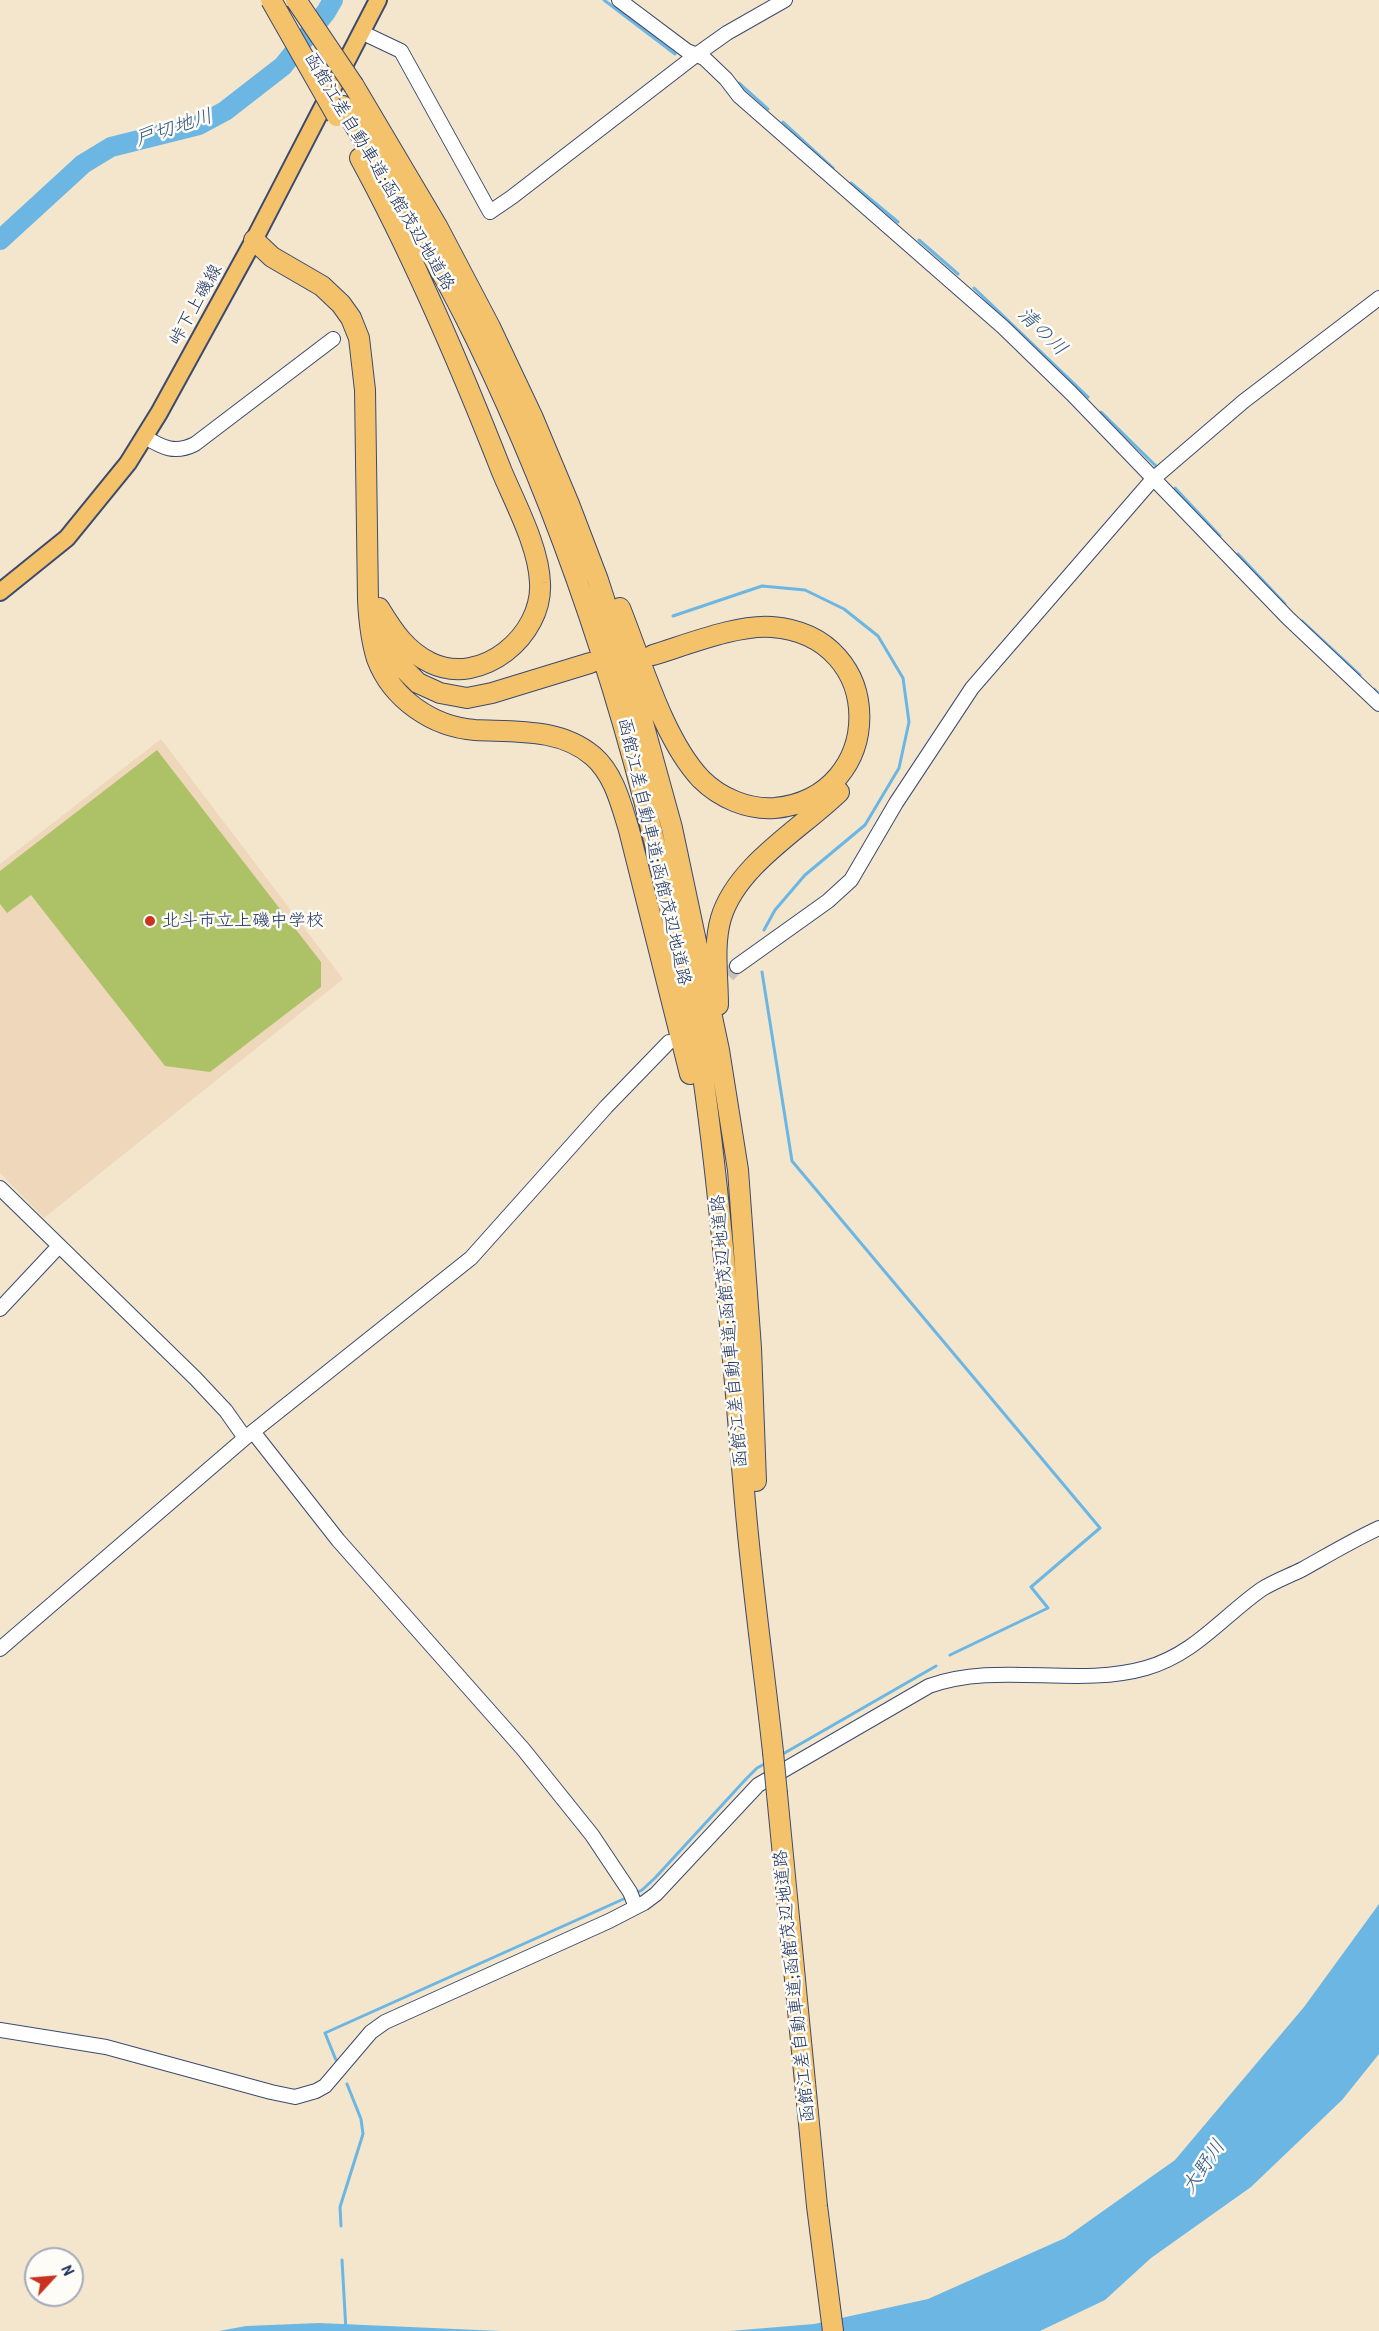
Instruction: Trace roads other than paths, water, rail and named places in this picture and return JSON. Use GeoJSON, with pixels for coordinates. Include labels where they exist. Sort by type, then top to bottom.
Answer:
{"type":"FeatureCollection","features":[{"type":"Feature","properties":{"kind":"highway"},"geometry":{"type":"LineString","coordinates":[[271,0],[340,111],[427,291],[534,552],[541,584],[538,606],[528,628],[517,642],[501,655],[470,668],[453,668],[433,664],[414,653],[397,637],[379,608]]}},
{"type":"Feature","properties":{"kind":"highway","name":"函館江差自動車道;函館茂辺地道路"},"geometry":{"type":"LineString","coordinates":[[296,0],[354,86],[437,226],[490,327],[569,504],[598,580],[637,701],[672,828],[719,1050],[738,1170],[751,1348],[762,1640]]}},
{"type":"Feature","properties":{"kind":"highway","name":"函館江差自動車道;函館茂辺地道路"},"geometry":{"type":"LineString","coordinates":[[340,111],[422,237],[475,336],[516,425],[552,512],[602,648],[654,832],[699,1053],[723,1239],[745,1508],[762,1640],[817,2206],[834,2331]]}},
{"type":"Feature","properties":{"kind":"highway"},"geometry":{"type":"LineString","coordinates":[[254,240],[277,247],[318,270],[342,288],[359,310],[367,326],[373,346],[376,384],[379,608],[384,635],[394,659],[418,683],[440,693],[467,698],[592,669],[490,707],[459,710],[425,701],[403,687],[378,659]]}},
{"type":"Feature","properties":{"kind":"highway"},"geometry":{"type":"LineString","coordinates":[[254,240],[272,257],[322,286],[341,304],[351,318],[359,338],[365,390],[370,629],[378,659],[392,687],[426,716],[472,730],[529,732],[568,740],[595,757],[618,794],[686,1054],[723,1239]]}},
{"type":"Feature","properties":{"kind":"highway"},"geometry":{"type":"LineString","coordinates":[[532,418],[610,582],[671,737],[692,768],[720,795],[742,804],[765,809],[789,806],[815,796],[840,775],[850,758],[858,735],[861,709],[854,683],[839,657],[816,639],[795,631],[771,627],[745,629],[651,649],[714,624],[749,617],[782,616],[805,620],[828,633],[848,649],[865,678],[872,704],[872,732],[863,759],[849,782],[828,803],[749,870],[721,918],[717,949],[719,1050]]}},
{"type":"Feature","properties":{"kind":"main road","name":"峠下上磯線"},"geometry":{"type":"LineString","coordinates":[[0,592],[67,538],[122,472],[145,438],[254,240],[378,0]]}},
{"type":"Feature","properties":{"kind":"street"},"geometry":{"type":"LineString","coordinates":[[619,0],[687,51],[704,58],[726,79],[739,96],[1003,327],[1072,394],[1288,618],[1379,704]]}},
{"type":"Feature","properties":{"kind":"street"},"geometry":{"type":"LineString","coordinates":[[361,33],[400,51],[490,212],[696,55],[727,33],[785,0]]}},
{"type":"Feature","properties":{"kind":"street"},"geometry":{"type":"LineString","coordinates":[[737,966],[828,901],[851,880],[901,795],[972,688],[1153,479],[1244,401],[1379,298]]}},
{"type":"Feature","properties":{"kind":"street"},"geometry":{"type":"LineString","coordinates":[[145,438],[166,450],[179,451],[195,444],[333,339]]}},
{"type":"Feature","properties":{"kind":"street"},"geometry":{"type":"LineString","coordinates":[[0,1649],[249,1435],[471,1258],[606,1107],[669,1042]]}},
{"type":"Feature","properties":{"kind":"street"},"geometry":{"type":"LineString","coordinates":[[0,1188],[195,1378],[249,1435],[338,1540],[523,1749],[592,1835],[633,1899]]}},
{"type":"Feature","properties":{"kind":"street"},"geometry":{"type":"LineString","coordinates":[[0,1309],[59,1246]]}},
{"type":"Feature","properties":{"kind":"street"},"geometry":{"type":"LineString","coordinates":[[0,2030],[106,2047],[210,2077],[295,2097],[316,2091],[325,2086],[371,2032],[385,2022],[609,1921],[633,1899],[656,1894],[758,1785],[929,1686],[952,1680],[1016,1674],[1100,1674],[1147,1668],[1201,1641],[1263,1589],[1302,1569],[1323,1555],[1379,1528]]}},
{"type":"Feature","properties":{"kind":"water","name":"大野川"},"geometry":{"type":"Polygon","coordinates":[[[1379,1904],[1379,2054],[1342,2100],[1251,2187],[1151,2258],[1105,2300],[1040,2331],[730,2331],[814,2324],[928,2299],[1065,2238],[1175,2160],[1304,2007],[1379,1904]]]}},
{"type":"Feature","properties":{"kind":"water"},"geometry":{"type":"Polygon","coordinates":[[[319,2323],[501,2331],[219,2331],[246,2326],[319,2323]]]}},
{"type":"Feature","properties":{"kind":"waterway","name":"戸切地川"},"geometry":{"type":"LineString","coordinates":[[0,240],[83,164],[111,147],[199,125],[225,111],[283,66],[333,0]]}},
{"type":"Feature","properties":{"kind":"waterway","name":"清の川"},"geometry":{"type":"LineString","coordinates":[[604,0],[675,54]]}},
{"type":"Feature","properties":{"kind":"waterway","name":"清の川"},"geometry":{"type":"LineString","coordinates":[[739,83],[768,109]]}},
{"type":"Feature","properties":{"kind":"waterway","name":"清の川"},"geometry":{"type":"LineString","coordinates":[[783,122],[833,168]]}},
{"type":"Feature","properties":{"kind":"waterway","name":"清の川"},"geometry":{"type":"LineString","coordinates":[[851,183],[898,222]]}},
{"type":"Feature","properties":{"kind":"waterway","name":"清の川"},"geometry":{"type":"LineString","coordinates":[[919,240],[958,274]]}},
{"type":"Feature","properties":{"kind":"waterway","name":"清の川"},"geometry":{"type":"LineString","coordinates":[[974,288],[1088,397]]}},
{"type":"Feature","properties":{"kind":"waterway","name":"清の川"},"geometry":{"type":"LineString","coordinates":[[1101,412],[1157,467]]}},
{"type":"Feature","properties":{"kind":"waterway","name":"清の川"},"geometry":{"type":"LineString","coordinates":[[1175,488],[1220,536]]}},
{"type":"Feature","properties":{"kind":"waterway","name":"清の川"},"geometry":{"type":"LineString","coordinates":[[1238,554],[1285,604]]}},
{"type":"Feature","properties":{"kind":"waterway"},"geometry":{"type":"LineString","coordinates":[[673,616],[762,586],[805,590],[844,609],[878,636],[903,678],[909,722],[899,768],[865,825],[805,875],[775,910],[764,930]]}},
{"type":"Feature","properties":{"kind":"waterway","name":"清の川"},"geometry":{"type":"LineString","coordinates":[[1302,621],[1360,675]]}},
{"type":"Feature","properties":{"kind":"waterway","name":"清の川"},"geometry":{"type":"LineString","coordinates":[[1374,689],[1379,694]]}},
{"type":"Feature","properties":{"kind":"waterway"},"geometry":{"type":"LineString","coordinates":[[762,972],[792,1161],[1100,1528],[1031,1587],[1048,1608],[950,1655]]}},
{"type":"Feature","properties":{"kind":"waterway"},"geometry":{"type":"LineString","coordinates":[[781,1755],[936,1666]]}},
{"type":"Feature","properties":{"kind":"waterway"},"geometry":{"type":"LineString","coordinates":[[634,1894],[655,1878],[757,1768],[768,1762]]}},
{"type":"Feature","properties":{"kind":"waterway"},"geometry":{"type":"LineString","coordinates":[[336,2060],[325,2033],[628,1897]]}},
{"type":"Feature","properties":{"kind":"waterway"},"geometry":{"type":"LineString","coordinates":[[341,2226],[340,2207],[363,2134],[361,2119],[347,2084]]}},
{"type":"Feature","properties":{"kind":"waterway"},"geometry":{"type":"LineString","coordinates":[[342,2260],[346,2331]]}},
{"type":"Feature","properties":{"kind":"tunnel"},"geometry":{"type":"LineString","coordinates":[[714,991],[737,966]]}},
{"type":"Feature","properties":{"kind":"place","name":"北斗市立上磯中学校"},"geometry":{"type":"Point","coordinates":[150,921]}}]}
